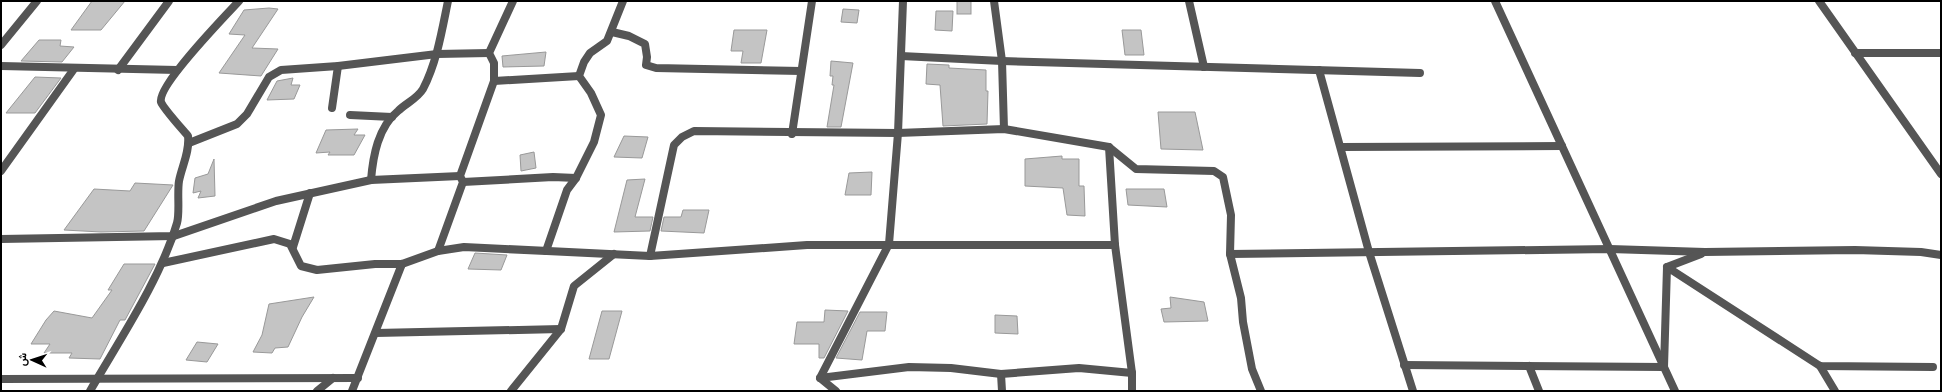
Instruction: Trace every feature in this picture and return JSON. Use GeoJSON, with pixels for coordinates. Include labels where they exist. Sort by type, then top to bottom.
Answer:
{"type":"FeatureCollection","features":[{"type":"Feature","properties":{"kind":"street"},"geometry":{"type":"LineString","coordinates":[[1,45],[37,1]]}},
{"type":"Feature","properties":{"kind":"street"},"geometry":{"type":"LineString","coordinates":[[118,70],[168,1]]}},
{"type":"Feature","properties":{"kind":"street"},"geometry":{"type":"LineString","coordinates":[[90,391],[163,263],[174,236],[178,221],[176,203],[179,182],[189,143],[188,136],[161,103],[161,94],[177,70],[239,1]]}},
{"type":"Feature","properties":{"kind":"street"},"geometry":{"type":"LineString","coordinates":[[371,180],[373,155],[384,131],[392,117],[422,90],[437,54],[448,1]]}},
{"type":"Feature","properties":{"kind":"street"},"geometry":{"type":"LineString","coordinates":[[489,53],[513,1]]}},
{"type":"Feature","properties":{"kind":"street"},"geometry":{"type":"LineString","coordinates":[[579,76],[584,62],[590,53],[607,41],[612,32],[623,1]]}},
{"type":"Feature","properties":{"kind":"street"},"geometry":{"type":"LineString","coordinates":[[792,134],[812,1]]}},
{"type":"Feature","properties":{"kind":"street"},"geometry":{"type":"LineString","coordinates":[[820,378],[889,244],[898,133],[903,1]]}},
{"type":"Feature","properties":{"kind":"street"},"geometry":{"type":"LineString","coordinates":[[994,1],[1002,61],[1004,129]]}},
{"type":"Feature","properties":{"kind":"street"},"geometry":{"type":"LineString","coordinates":[[1189,1],[1204,67]]}},
{"type":"Feature","properties":{"kind":"street"},"geometry":{"type":"LineString","coordinates":[[1495,1],[1675,391]]}},
{"type":"Feature","properties":{"kind":"street"},"geometry":{"type":"LineString","coordinates":[[1819,1],[1941,174]]}},
{"type":"Feature","properties":{"kind":"street"},"geometry":{"type":"LineString","coordinates":[[612,32],[629,36],[645,44],[648,56],[646,65],[656,68],[801,71]]}},
{"type":"Feature","properties":{"kind":"street"},"geometry":{"type":"LineString","coordinates":[[1855,53],[1941,52]]}},
{"type":"Feature","properties":{"kind":"street"},"geometry":{"type":"LineString","coordinates":[[189,143],[223,131],[237,124],[247,114],[269,77],[275,72],[281,70],[338,66],[437,54],[489,53]]}},
{"type":"Feature","properties":{"kind":"street"},"geometry":{"type":"LineString","coordinates":[[438,251],[494,81],[494,62],[489,53]]}},
{"type":"Feature","properties":{"kind":"street"},"geometry":{"type":"LineString","coordinates":[[901,56],[1002,61],[1420,73]]}},
{"type":"Feature","properties":{"kind":"street"},"geometry":{"type":"LineString","coordinates":[[1,66],[118,70],[177,70]]}},
{"type":"Feature","properties":{"kind":"street"},"geometry":{"type":"LineString","coordinates":[[332,108],[338,66]]}},
{"type":"Feature","properties":{"kind":"street"},"geometry":{"type":"LineString","coordinates":[[1,170],[74,69]]}},
{"type":"Feature","properties":{"kind":"street"},"geometry":{"type":"LineString","coordinates":[[1319,70],[1369,252],[1412,391]]}},
{"type":"Feature","properties":{"kind":"street"},"geometry":{"type":"LineString","coordinates":[[494,81],[579,76]]}},
{"type":"Feature","properties":{"kind":"street"},"geometry":{"type":"LineString","coordinates":[[546,251],[567,190],[576,178],[594,142],[601,115],[591,93],[579,76]]}},
{"type":"Feature","properties":{"kind":"street"},"geometry":{"type":"LineString","coordinates":[[350,115],[366,118],[392,117]]}},
{"type":"Feature","properties":{"kind":"street"},"geometry":{"type":"LineString","coordinates":[[650,256],[674,145],[682,137],[694,131],[792,134],[898,133],[1004,129],[1109,147],[1136,169],[1214,171],[1223,177],[1231,215],[1230,254],[1241,298],[1243,322],[1252,369],[1261,391]]}},
{"type":"Feature","properties":{"kind":"street"},"geometry":{"type":"LineString","coordinates":[[1341,147],[1562,146]]}},
{"type":"Feature","properties":{"kind":"street"},"geometry":{"type":"LineString","coordinates":[[1109,147],[1115,246],[1132,373],[1132,391]]}},
{"type":"Feature","properties":{"kind":"street"},"geometry":{"type":"LineString","coordinates":[[1,239],[174,236],[236,213],[310,193],[371,180],[553,177],[576,178]]}},
{"type":"Feature","properties":{"kind":"street"},"geometry":{"type":"LineString","coordinates":[[310,193],[293,247],[296,259],[301,266],[317,270],[355,268],[376,264],[402,264],[438,251],[464,247],[650,256],[807,245],[889,244],[1115,246]]}},
{"type":"Feature","properties":{"kind":"street"},"geometry":{"type":"LineString","coordinates":[[163,263],[274,238],[285,240],[293,247]]}},
{"type":"Feature","properties":{"kind":"street"},"geometry":{"type":"LineString","coordinates":[[1230,254],[1610,249],[1705,252],[1855,250],[1921,252],[1941,255]]}},
{"type":"Feature","properties":{"kind":"street"},"geometry":{"type":"LineString","coordinates":[[1667,267],[1705,252]]}},
{"type":"Feature","properties":{"kind":"street"},"geometry":{"type":"LineString","coordinates":[[511,391],[561,329],[574,286],[614,254]]}},
{"type":"Feature","properties":{"kind":"street"},"geometry":{"type":"LineString","coordinates":[[352,391],[402,264]]}},
{"type":"Feature","properties":{"kind":"street"},"geometry":{"type":"LineString","coordinates":[[1664,367],[1667,267]]}},
{"type":"Feature","properties":{"kind":"street"},"geometry":{"type":"LineString","coordinates":[[1667,267],[1820,366],[1835,391]]}},
{"type":"Feature","properties":{"kind":"street"},"geometry":{"type":"LineString","coordinates":[[376,333],[561,329]]}},
{"type":"Feature","properties":{"kind":"street"},"geometry":{"type":"LineString","coordinates":[[1404,365],[1664,367]]}},
{"type":"Feature","properties":{"kind":"street"},"geometry":{"type":"LineString","coordinates":[[1529,366],[1539,391]]}},
{"type":"Feature","properties":{"kind":"street"},"geometry":{"type":"LineString","coordinates":[[1820,366],[1933,367]]}},
{"type":"Feature","properties":{"kind":"street"},"geometry":{"type":"LineString","coordinates":[[820,378],[908,367],[951,368],[1001,374],[1078,368],[1132,373]]}},
{"type":"Feature","properties":{"kind":"street"},"geometry":{"type":"LineString","coordinates":[[1001,374],[1002,391]]}},
{"type":"Feature","properties":{"kind":"street"},"geometry":{"type":"LineString","coordinates":[[317,391],[333,378]]}},
{"type":"Feature","properties":{"kind":"street"},"geometry":{"type":"LineString","coordinates":[[1,379],[358,378]]}},
{"type":"Feature","properties":{"kind":"street"},"geometry":{"type":"LineString","coordinates":[[820,378],[836,391]]}},
{"type":"Feature","properties":{"kind":"building"},"geometry":{"type":"Polygon","coordinates":[[[92,1],[125,1],[101,30],[71,30],[92,1]]]}},
{"type":"Feature","properties":{"kind":"building"},"geometry":{"type":"Polygon","coordinates":[[[957,1],[971,1],[971,14],[957,14],[957,1]]]}},
{"type":"Feature","properties":{"kind":"building"},"geometry":{"type":"Polygon","coordinates":[[[269,8],[278,9],[252,48],[278,49],[261,76],[219,73],[245,35],[229,34],[244,10],[269,8]]]}},
{"type":"Feature","properties":{"kind":"building"},"geometry":{"type":"Polygon","coordinates":[[[843,9],[859,10],[857,23],[841,22],[843,9]]]}},
{"type":"Feature","properties":{"kind":"building"},"geometry":{"type":"Polygon","coordinates":[[[936,11],[953,11],[952,31],[935,30],[936,11]]]}},
{"type":"Feature","properties":{"kind":"building"},"geometry":{"type":"Polygon","coordinates":[[[734,30],[767,30],[761,63],[741,63],[743,51],[731,51],[734,30]]]}},
{"type":"Feature","properties":{"kind":"building"},"geometry":{"type":"Polygon","coordinates":[[[1122,30],[1141,30],[1144,55],[1125,55],[1122,30]]]}},
{"type":"Feature","properties":{"kind":"building"},"geometry":{"type":"Polygon","coordinates":[[[39,40],[61,40],[60,46],[74,47],[62,62],[21,61],[39,40]]]}},
{"type":"Feature","properties":{"kind":"building"},"geometry":{"type":"Polygon","coordinates":[[[546,52],[544,66],[503,67],[502,56],[546,52]]]}},
{"type":"Feature","properties":{"kind":"building"},"geometry":{"type":"Polygon","coordinates":[[[831,61],[853,63],[841,127],[827,127],[834,85],[832,85],[833,76],[830,76],[831,61]]]}},
{"type":"Feature","properties":{"kind":"building"},"geometry":{"type":"Polygon","coordinates":[[[927,64],[949,65],[949,68],[986,70],[986,91],[988,91],[987,124],[943,126],[940,85],[926,84],[927,64]]]}},
{"type":"Feature","properties":{"kind":"building"},"geometry":{"type":"Polygon","coordinates":[[[35,77],[61,78],[35,113],[6,113],[35,77]]]}},
{"type":"Feature","properties":{"kind":"building"},"geometry":{"type":"Polygon","coordinates":[[[293,78],[291,85],[300,85],[294,99],[267,100],[277,81],[293,78]]]}},
{"type":"Feature","properties":{"kind":"building"},"geometry":{"type":"Polygon","coordinates":[[[1158,112],[1195,112],[1203,150],[1161,149],[1158,112]]]}},
{"type":"Feature","properties":{"kind":"building"},"geometry":{"type":"Polygon","coordinates":[[[358,129],[354,135],[365,135],[354,155],[328,155],[330,152],[316,153],[326,130],[358,129]]]}},
{"type":"Feature","properties":{"kind":"building"},"geometry":{"type":"Polygon","coordinates":[[[624,136],[648,137],[642,158],[614,157],[624,136]]]}},
{"type":"Feature","properties":{"kind":"building"},"geometry":{"type":"Polygon","coordinates":[[[534,152],[536,168],[521,171],[520,155],[534,152]]]}},
{"type":"Feature","properties":{"kind":"building"},"geometry":{"type":"Polygon","coordinates":[[[1062,156],[1062,159],[1079,159],[1079,186],[1084,186],[1085,216],[1067,215],[1063,188],[1025,186],[1025,159],[1062,156]]]}},
{"type":"Feature","properties":{"kind":"building"},"geometry":{"type":"Polygon","coordinates":[[[214,159],[215,196],[198,198],[201,191],[193,193],[195,178],[208,174],[214,159]]]}},
{"type":"Feature","properties":{"kind":"building"},"geometry":{"type":"Polygon","coordinates":[[[872,172],[871,195],[845,195],[849,173],[872,172]]]}},
{"type":"Feature","properties":{"kind":"building"},"geometry":{"type":"Polygon","coordinates":[[[645,179],[635,217],[653,217],[650,231],[614,232],[627,180],[645,179]]]}},
{"type":"Feature","properties":{"kind":"building"},"geometry":{"type":"Polygon","coordinates":[[[135,183],[173,185],[144,231],[101,232],[64,230],[94,189],[130,191],[135,183]]]}},
{"type":"Feature","properties":{"kind":"building"},"geometry":{"type":"Polygon","coordinates":[[[1126,189],[1164,189],[1167,207],[1128,205],[1126,189]]]}},
{"type":"Feature","properties":{"kind":"building"},"geometry":{"type":"Polygon","coordinates":[[[683,210],[709,210],[704,233],[661,231],[664,217],[681,217],[683,210]]]}},
{"type":"Feature","properties":{"kind":"building"},"geometry":{"type":"Polygon","coordinates":[[[475,253],[507,255],[501,270],[468,269],[475,253]]]}},
{"type":"Feature","properties":{"kind":"building"},"geometry":{"type":"Polygon","coordinates":[[[124,264],[155,264],[125,320],[120,320],[100,359],[69,358],[72,353],[44,353],[50,344],[31,344],[46,320],[54,311],[92,318],[112,290],[108,290],[124,264]]]}},
{"type":"Feature","properties":{"kind":"building"},"geometry":{"type":"Polygon","coordinates":[[[314,297],[302,317],[288,347],[275,348],[272,353],[253,352],[262,335],[269,304],[314,297]]]}},
{"type":"Feature","properties":{"kind":"building"},"geometry":{"type":"Polygon","coordinates":[[[1170,297],[1204,302],[1208,321],[1164,322],[1161,309],[1171,308],[1170,297]]]}},
{"type":"Feature","properties":{"kind":"building"},"geometry":{"type":"Polygon","coordinates":[[[825,310],[848,311],[824,358],[819,358],[819,344],[794,344],[797,322],[824,322],[825,310]]]}},
{"type":"Feature","properties":{"kind":"building"},"geometry":{"type":"Polygon","coordinates":[[[602,311],[622,311],[609,359],[589,359],[602,311]]]}},
{"type":"Feature","properties":{"kind":"building"},"geometry":{"type":"Polygon","coordinates":[[[860,312],[887,312],[885,331],[867,331],[862,360],[836,358],[860,312]]]}},
{"type":"Feature","properties":{"kind":"building"},"geometry":{"type":"Polygon","coordinates":[[[995,315],[1017,316],[1018,334],[995,333],[995,315]]]}},
{"type":"Feature","properties":{"kind":"building"},"geometry":{"type":"Polygon","coordinates":[[[197,342],[218,344],[207,362],[186,360],[197,342]]]}}]}
